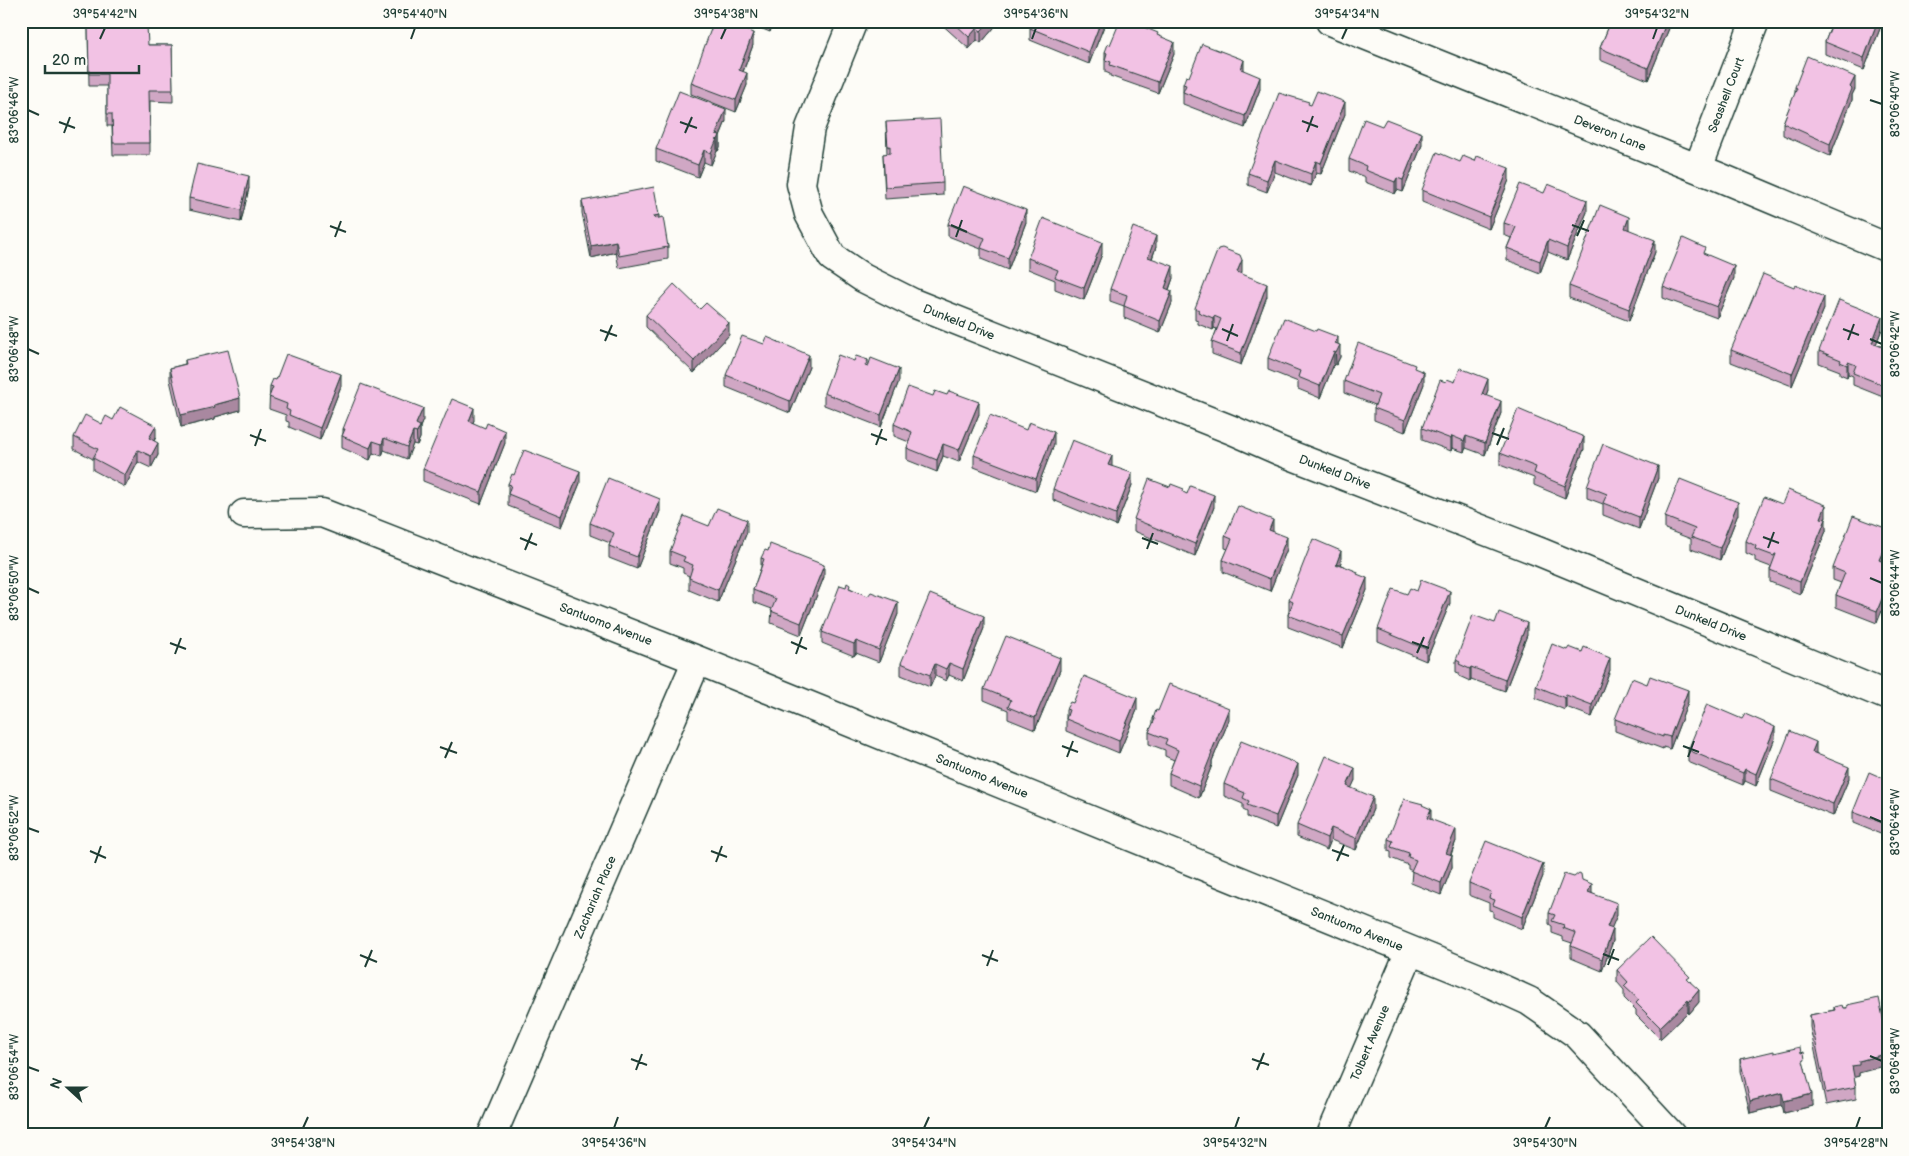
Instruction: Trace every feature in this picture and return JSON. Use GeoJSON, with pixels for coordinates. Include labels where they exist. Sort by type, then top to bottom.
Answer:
{"type":"FeatureCollection","features":[{"type":"Feature","properties":{"kind":"street","name":"Dunkeld Drive"},"geometry":{"type":"LineString","coordinates":[[853,21],[810,128],[801,184],[809,214],[832,257],[863,278],[913,303],[1232,430],[1280,452],[1540,552],[1888,696]]}},
{"type":"Feature","properties":{"kind":"street","name":"Deveron Lane"},"geometry":{"type":"LineString","coordinates":[[1330,21],[1698,168],[1888,248]]}},
{"type":"Feature","properties":{"kind":"street","name":"Seashell Court"},"geometry":{"type":"LineString","coordinates":[[1698,168],[1755,21]]}},
{"type":"Feature","properties":{"kind":"street","name":"Santuomo Avenue"},"geometry":{"type":"LineString","coordinates":[[244,514],[322,513],[697,660],[1410,950],[1529,1001],[1578,1035],[1671,1135]]}},
{"type":"Feature","properties":{"kind":"street","name":"Zachariah Place"},"geometry":{"type":"LineString","coordinates":[[492,1135],[697,660]]}},
{"type":"Feature","properties":{"kind":"street","name":"Tolbert Avenue"},"geometry":{"type":"LineString","coordinates":[[1330,1135],[1410,950]]}},
{"type":"Feature","properties":{"kind":"building"},"geometry":{"type":"Polygon","coordinates":[[[714,21],[723,21],[753,33],[739,70],[747,73],[736,100],[691,83],[714,21]]]}},
{"type":"Feature","properties":{"kind":"building"},"geometry":{"type":"Polygon","coordinates":[[[952,21],[990,21],[981,31],[977,28],[969,37],[952,21]]]}},
{"type":"Feature","properties":{"kind":"building"},"geometry":{"type":"Polygon","coordinates":[[[1033,21],[1101,21],[1089,52],[1030,28],[1033,21]]]}},
{"type":"Feature","properties":{"kind":"building"},"geometry":{"type":"Polygon","coordinates":[[[1120,21],[1129,21],[1174,42],[1158,82],[1110,65],[1111,62],[1105,60],[1108,44],[1110,45],[1120,21]]]}},
{"type":"Feature","properties":{"kind":"building"},"geometry":{"type":"Polygon","coordinates":[[[1611,21],[1667,21],[1648,68],[1600,48],[1611,21]]]}},
{"type":"Feature","properties":{"kind":"building"},"geometry":{"type":"Polygon","coordinates":[[[1833,21],[1878,21],[1864,58],[1825,42],[1833,21]]]}},
{"type":"Feature","properties":{"kind":"building"},"geometry":{"type":"Polygon","coordinates":[[[88,26],[147,26],[148,45],[172,45],[173,90],[149,90],[150,143],[113,143],[112,114],[107,114],[107,74],[89,74],[88,26]]]}},
{"type":"Feature","properties":{"kind":"building"},"geometry":{"type":"Polygon","coordinates":[[[1202,44],[1244,60],[1241,69],[1260,77],[1245,116],[1183,92],[1186,85],[1183,84],[1186,76],[1189,77],[1202,44]]]}},
{"type":"Feature","properties":{"kind":"building"},"geometry":{"type":"Polygon","coordinates":[[[1807,56],[1855,77],[1830,144],[1783,123],[1807,56]]]}},
{"type":"Feature","properties":{"kind":"building"},"geometry":{"type":"Polygon","coordinates":[[[679,91],[726,109],[716,134],[720,135],[718,140],[711,153],[704,150],[698,165],[656,149],[679,91]]]}},
{"type":"Feature","properties":{"kind":"building"},"geometry":{"type":"Polygon","coordinates":[[[1317,91],[1345,102],[1321,163],[1316,161],[1311,174],[1275,160],[1267,180],[1248,173],[1279,93],[1309,102],[1308,104],[1311,105],[1317,91]]]}},
{"type":"Feature","properties":{"kind":"building"},"geometry":{"type":"Polygon","coordinates":[[[940,119],[943,183],[885,187],[883,154],[890,153],[886,122],[940,119]]]}},
{"type":"Feature","properties":{"kind":"building"},"geometry":{"type":"Polygon","coordinates":[[[1364,119],[1382,126],[1386,119],[1422,133],[1403,180],[1397,178],[1395,182],[1365,170],[1366,166],[1349,159],[1364,119]]]}},
{"type":"Feature","properties":{"kind":"building"},"geometry":{"type":"Polygon","coordinates":[[[1437,152],[1460,162],[1463,156],[1475,161],[1477,156],[1509,168],[1489,217],[1422,190],[1437,152]]]}},
{"type":"Feature","properties":{"kind":"building"},"geometry":{"type":"Polygon","coordinates":[[[197,164],[249,176],[241,210],[189,198],[197,164]]]}},
{"type":"Feature","properties":{"kind":"building"},"geometry":{"type":"Polygon","coordinates":[[[1520,184],[1544,193],[1548,184],[1587,200],[1567,248],[1548,240],[1540,261],[1507,248],[1516,227],[1504,223],[1520,184]]]}},
{"type":"Feature","properties":{"kind":"building"},"geometry":{"type":"Polygon","coordinates":[[[963,186],[1026,210],[1008,258],[981,248],[985,238],[948,224],[963,186]]]}},
{"type":"Feature","properties":{"kind":"building"},"geometry":{"type":"Polygon","coordinates":[[[654,187],[659,215],[654,216],[655,219],[663,217],[668,247],[619,256],[616,241],[591,246],[582,201],[654,187]]]}},
{"type":"Feature","properties":{"kind":"building"},"geometry":{"type":"Polygon","coordinates":[[[1600,205],[1629,217],[1625,228],[1655,240],[1629,309],[1569,286],[1600,205]]]}},
{"type":"Feature","properties":{"kind":"building"},"geometry":{"type":"Polygon","coordinates":[[[1043,218],[1102,242],[1084,288],[1055,277],[1058,270],[1028,258],[1043,218]]]}},
{"type":"Feature","properties":{"kind":"building"},"geometry":{"type":"Polygon","coordinates":[[[1133,227],[1156,236],[1148,257],[1173,266],[1165,288],[1172,291],[1160,321],[1124,306],[1127,295],[1110,289],[1133,227]]]}},
{"type":"Feature","properties":{"kind":"building"},"geometry":{"type":"Polygon","coordinates":[[[1683,238],[1705,248],[1703,253],[1734,266],[1717,307],[1663,287],[1683,238]]]}},
{"type":"Feature","properties":{"kind":"building"},"geometry":{"type":"Polygon","coordinates":[[[1222,248],[1240,255],[1242,260],[1237,272],[1267,284],[1241,353],[1212,342],[1221,319],[1198,312],[1199,310],[1195,308],[1218,249],[1222,248]]]}},
{"type":"Feature","properties":{"kind":"building"},"geometry":{"type":"Polygon","coordinates":[[[1763,274],[1824,297],[1792,374],[1731,350],[1763,274]]]}},
{"type":"Feature","properties":{"kind":"building"},"geometry":{"type":"Polygon","coordinates":[[[674,284],[700,309],[706,303],[729,323],[694,361],[646,315],[674,284]]]}},
{"type":"Feature","properties":{"kind":"building"},"geometry":{"type":"Polygon","coordinates":[[[1839,300],[1882,317],[1872,343],[1888,349],[1888,372],[1883,385],[1853,373],[1856,365],[1848,362],[1847,365],[1840,362],[1841,360],[1819,351],[1839,300]]]}},
{"type":"Feature","properties":{"kind":"building"},"geometry":{"type":"Polygon","coordinates":[[[1284,318],[1316,331],[1317,329],[1338,337],[1335,343],[1340,345],[1336,353],[1334,352],[1320,386],[1298,377],[1300,371],[1268,358],[1284,318]]]}},
{"type":"Feature","properties":{"kind":"building"},"geometry":{"type":"Polygon","coordinates":[[[742,336],[764,344],[767,337],[809,355],[790,401],[726,375],[742,336]]]}},
{"type":"Feature","properties":{"kind":"building"},"geometry":{"type":"Polygon","coordinates":[[[1358,343],[1415,365],[1414,368],[1424,372],[1405,420],[1374,408],[1379,395],[1344,381],[1358,343]]]}},
{"type":"Feature","properties":{"kind":"building"},"geometry":{"type":"Polygon","coordinates":[[[228,350],[240,398],[214,405],[215,407],[181,415],[170,368],[186,364],[185,360],[228,350]]]}},
{"type":"Feature","properties":{"kind":"building"},"geometry":{"type":"Polygon","coordinates":[[[286,354],[341,374],[320,428],[289,415],[290,411],[286,409],[287,404],[269,397],[273,387],[270,386],[273,379],[276,380],[286,354]]]}},
{"type":"Feature","properties":{"kind":"building"},"geometry":{"type":"Polygon","coordinates":[[[838,355],[854,361],[856,356],[868,360],[865,366],[868,367],[871,358],[899,369],[881,415],[824,393],[838,355]]]}},
{"type":"Feature","properties":{"kind":"building"},"geometry":{"type":"Polygon","coordinates":[[[1460,368],[1488,379],[1482,394],[1501,401],[1485,443],[1466,436],[1464,441],[1452,436],[1451,439],[1422,428],[1440,380],[1446,382],[1447,379],[1455,382],[1460,368]]]}},
{"type":"Feature","properties":{"kind":"building"},"geometry":{"type":"Polygon","coordinates":[[[361,384],[423,408],[416,424],[420,426],[417,433],[413,432],[407,447],[384,438],[382,444],[373,441],[370,448],[342,436],[361,384]]]}},
{"type":"Feature","properties":{"kind":"building"},"geometry":{"type":"Polygon","coordinates":[[[908,387],[933,396],[935,391],[947,395],[949,391],[979,402],[959,450],[943,444],[937,460],[907,448],[912,432],[894,424],[908,387]]]}},
{"type":"Feature","properties":{"kind":"building"},"geometry":{"type":"Polygon","coordinates":[[[452,399],[474,408],[469,421],[485,428],[487,423],[505,431],[481,492],[423,469],[452,399]]]}},
{"type":"Feature","properties":{"kind":"building"},"geometry":{"type":"Polygon","coordinates":[[[120,407],[156,426],[149,438],[158,443],[151,456],[138,450],[125,475],[93,458],[98,449],[74,437],[85,415],[102,424],[106,416],[113,420],[120,407]]]}},
{"type":"Feature","properties":{"kind":"building"},"geometry":{"type":"Polygon","coordinates":[[[1518,409],[1584,437],[1565,486],[1534,473],[1536,467],[1500,453],[1518,409]]]}},
{"type":"Feature","properties":{"kind":"building"},"geometry":{"type":"Polygon","coordinates":[[[990,415],[1026,430],[1029,422],[1054,432],[1036,479],[974,455],[990,415]]]}},
{"type":"Feature","properties":{"kind":"building"},"geometry":{"type":"Polygon","coordinates":[[[1072,440],[1112,456],[1108,465],[1132,473],[1116,514],[1053,489],[1072,440]]]}},
{"type":"Feature","properties":{"kind":"building"},"geometry":{"type":"Polygon","coordinates":[[[1603,444],[1658,466],[1639,517],[1603,503],[1607,494],[1587,486],[1603,444]]]}},
{"type":"Feature","properties":{"kind":"building"},"geometry":{"type":"Polygon","coordinates":[[[524,450],[580,471],[562,516],[508,494],[511,485],[508,484],[512,474],[514,475],[524,450]]]}},
{"type":"Feature","properties":{"kind":"building"},"geometry":{"type":"Polygon","coordinates":[[[608,478],[660,499],[637,557],[609,546],[614,533],[590,523],[608,478]]]}},
{"type":"Feature","properties":{"kind":"building"},"geometry":{"type":"Polygon","coordinates":[[[1149,479],[1170,487],[1171,484],[1184,489],[1183,492],[1187,494],[1190,486],[1214,495],[1195,544],[1134,519],[1149,479]]]}},
{"type":"Feature","properties":{"kind":"building"},"geometry":{"type":"Polygon","coordinates":[[[1680,479],[1738,502],[1720,548],[1691,537],[1695,529],[1665,517],[1680,479]]]}},
{"type":"Feature","properties":{"kind":"building"},"geometry":{"type":"Polygon","coordinates":[[[1788,490],[1826,505],[1821,518],[1826,519],[1800,582],[1770,570],[1776,554],[1774,556],[1755,549],[1756,546],[1746,541],[1764,497],[1782,504],[1788,490]]]}},
{"type":"Feature","properties":{"kind":"building"},"geometry":{"type":"Polygon","coordinates":[[[1238,506],[1273,520],[1269,530],[1287,537],[1270,579],[1223,560],[1232,539],[1225,536],[1238,506]]]}},
{"type":"Feature","properties":{"kind":"building"},"geometry":{"type":"Polygon","coordinates":[[[717,508],[747,520],[718,590],[689,578],[693,565],[683,561],[685,557],[670,551],[684,516],[709,526],[717,508]]]}},
{"type":"Feature","properties":{"kind":"building"},"geometry":{"type":"Polygon","coordinates":[[[1853,516],[1888,529],[1888,538],[1879,560],[1888,564],[1888,584],[1877,611],[1836,595],[1845,573],[1833,568],[1853,516]]]}},
{"type":"Feature","properties":{"kind":"building"},"geometry":{"type":"Polygon","coordinates":[[[1313,539],[1341,551],[1336,565],[1338,566],[1339,564],[1367,578],[1343,636],[1288,615],[1293,602],[1289,600],[1313,539]]]}},
{"type":"Feature","properties":{"kind":"building"},"geometry":{"type":"Polygon","coordinates":[[[770,544],[824,565],[801,623],[771,611],[776,599],[753,590],[764,559],[761,558],[765,550],[768,551],[770,544]]]}},
{"type":"Feature","properties":{"kind":"building"},"geometry":{"type":"Polygon","coordinates":[[[1421,580],[1450,591],[1426,649],[1378,629],[1393,589],[1407,594],[1410,588],[1417,591],[1421,580]]]}},
{"type":"Feature","properties":{"kind":"building"},"geometry":{"type":"Polygon","coordinates":[[[847,583],[850,585],[849,588],[868,596],[871,592],[898,602],[879,650],[856,641],[854,644],[822,632],[840,585],[846,587],[847,583]]]}},
{"type":"Feature","properties":{"kind":"building"},"geometry":{"type":"Polygon","coordinates":[[[930,594],[984,616],[963,669],[949,663],[946,669],[935,664],[930,675],[901,663],[930,594]]]}},
{"type":"Feature","properties":{"kind":"building"},"geometry":{"type":"Polygon","coordinates":[[[1499,612],[1527,623],[1505,680],[1471,667],[1470,669],[1459,664],[1460,662],[1456,660],[1473,615],[1495,623],[1499,612]]]}},
{"type":"Feature","properties":{"kind":"building"},"geometry":{"type":"Polygon","coordinates":[[[1006,636],[1060,658],[1035,718],[1008,707],[1011,700],[984,689],[1006,636]]]}},
{"type":"Feature","properties":{"kind":"building"},"geometry":{"type":"Polygon","coordinates":[[[1552,644],[1567,650],[1569,647],[1582,652],[1584,647],[1610,658],[1592,705],[1566,695],[1565,698],[1536,686],[1552,644]]]}},
{"type":"Feature","properties":{"kind":"building"},"geometry":{"type":"Polygon","coordinates":[[[1084,676],[1137,698],[1119,741],[1066,719],[1069,710],[1066,709],[1070,702],[1073,703],[1084,676]]]}},
{"type":"Feature","properties":{"kind":"building"},"geometry":{"type":"Polygon","coordinates":[[[1650,676],[1688,690],[1670,737],[1663,735],[1663,737],[1615,719],[1632,678],[1647,684],[1650,676]]]}},
{"type":"Feature","properties":{"kind":"building"},"geometry":{"type":"Polygon","coordinates":[[[1169,684],[1229,708],[1199,786],[1169,773],[1178,750],[1165,744],[1167,739],[1149,732],[1155,719],[1153,719],[1156,710],[1158,711],[1169,684]]]}},
{"type":"Feature","properties":{"kind":"building"},"geometry":{"type":"Polygon","coordinates":[[[1707,704],[1742,719],[1745,714],[1775,727],[1756,774],[1745,769],[1743,773],[1688,750],[1707,704]]]}},
{"type":"Feature","properties":{"kind":"building"},"geometry":{"type":"Polygon","coordinates":[[[1790,731],[1816,742],[1812,752],[1849,767],[1833,804],[1771,779],[1790,731]]]}},
{"type":"Feature","properties":{"kind":"building"},"geometry":{"type":"Polygon","coordinates":[[[1241,741],[1298,764],[1276,816],[1247,805],[1249,801],[1243,798],[1245,793],[1224,784],[1241,741]]]}},
{"type":"Feature","properties":{"kind":"building"},"geometry":{"type":"Polygon","coordinates":[[[1326,756],[1355,768],[1347,786],[1373,797],[1356,838],[1331,828],[1327,838],[1297,825],[1326,756]]]}},
{"type":"Feature","properties":{"kind":"building"},"geometry":{"type":"Polygon","coordinates":[[[1869,772],[1885,779],[1886,774],[1888,775],[1888,825],[1853,812],[1869,772]]]}},
{"type":"Feature","properties":{"kind":"building"},"geometry":{"type":"Polygon","coordinates":[[[1404,799],[1423,804],[1431,809],[1427,818],[1456,829],[1446,853],[1452,855],[1441,883],[1411,871],[1416,860],[1408,857],[1409,853],[1391,847],[1393,841],[1388,839],[1404,799]]]}},
{"type":"Feature","properties":{"kind":"building"},"geometry":{"type":"Polygon","coordinates":[[[1486,841],[1543,864],[1522,917],[1493,905],[1495,900],[1489,898],[1491,892],[1469,883],[1486,841]]]}},
{"type":"Feature","properties":{"kind":"building"},"geometry":{"type":"Polygon","coordinates":[[[1579,873],[1582,880],[1592,884],[1588,892],[1617,903],[1607,927],[1613,929],[1602,959],[1571,946],[1576,933],[1563,928],[1564,925],[1552,921],[1555,915],[1549,913],[1564,874],[1574,877],[1579,873]]]}},
{"type":"Feature","properties":{"kind":"building"},"geometry":{"type":"Polygon","coordinates":[[[1651,937],[1690,977],[1687,979],[1699,990],[1689,1002],[1688,1000],[1660,1027],[1636,1003],[1639,1000],[1624,986],[1628,982],[1617,970],[1651,937]]]}},
{"type":"Feature","properties":{"kind":"building"},"geometry":{"type":"Polygon","coordinates":[[[1879,998],[1888,1043],[1888,1053],[1859,1061],[1859,1065],[1852,1066],[1856,1087],[1826,1093],[1810,1015],[1835,1010],[1834,1007],[1842,1005],[1843,1008],[1847,1008],[1847,1005],[1879,998]]]}},
{"type":"Feature","properties":{"kind":"building"},"geometry":{"type":"Polygon","coordinates":[[[1800,1047],[1801,1053],[1804,1052],[1805,1060],[1803,1061],[1812,1094],[1784,1101],[1782,1093],[1750,1101],[1740,1059],[1800,1047]]]}}]}
